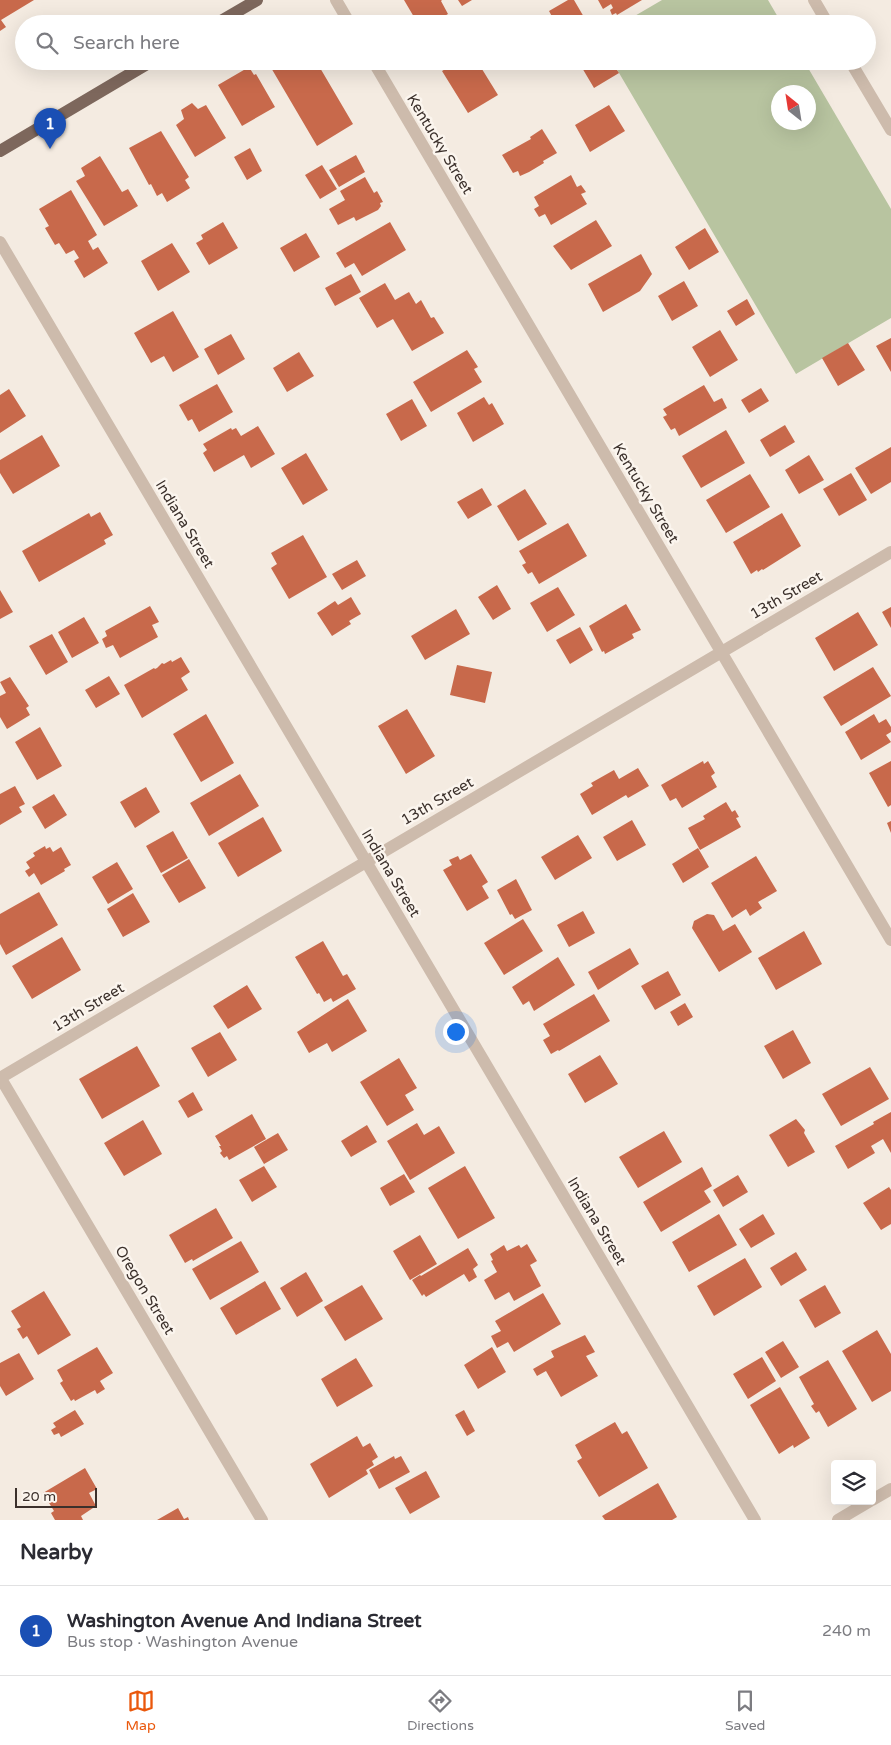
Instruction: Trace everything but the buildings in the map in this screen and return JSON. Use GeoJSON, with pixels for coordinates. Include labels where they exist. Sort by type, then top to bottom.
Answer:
{"type":"FeatureCollection","features":[{"type":"Feature","properties":{"kind":"main road"},"geometry":{"type":"LineString","coordinates":[[231,15],[256,0]]}},
{"type":"Feature","properties":{"kind":"main road"},"geometry":{"type":"LineString","coordinates":[[0,151],[137,70]]}},
{"type":"Feature","properties":{"kind":"street"},"geometry":{"type":"LineString","coordinates":[[336,0],[345,15]]}},
{"type":"Feature","properties":{"kind":"street"},"geometry":{"type":"LineString","coordinates":[[814,0],[823,15]]}},
{"type":"Feature","properties":{"kind":"street","name":"Kentucky Street"},"geometry":{"type":"LineString","coordinates":[[377,70],[891,940]]}},
{"type":"Feature","properties":{"kind":"street"},"geometry":{"type":"LineString","coordinates":[[855,70],[891,130]]}},
{"type":"Feature","properties":{"kind":"street","name":"Indiana Street"},"geometry":{"type":"LineString","coordinates":[[0,242],[755,1520]]}},
{"type":"Feature","properties":{"kind":"street","name":"13th Street"},"geometry":{"type":"LineString","coordinates":[[0,1077],[891,552]]}},
{"type":"Feature","properties":{"kind":"street","name":"Oregon Street"},"geometry":{"type":"LineString","coordinates":[[0,1077],[262,1520]]}},
{"type":"Feature","properties":{"kind":"street"},"geometry":{"type":"LineString","coordinates":[[876,1497],[891,1489]]}},
{"type":"Feature","properties":{"kind":"street"},"geometry":{"type":"LineString","coordinates":[[838,1520],[863,1505]]}},
{"type":"Feature","properties":{"kind":"green space"},"geometry":{"type":"Polygon","coordinates":[[[662,0],[768,0],[777,15],[636,15],[662,0]]]}},
{"type":"Feature","properties":{"kind":"green space"},"geometry":{"type":"Polygon","coordinates":[[[617,70],[809,70],[891,209],[891,318],[796,374],[617,70]]]}},
{"type":"Feature","properties":{"kind":"place","name":"Washington Avenue And Indiana Street"},"geometry":{"type":"Point","coordinates":[50,149]}}]}
